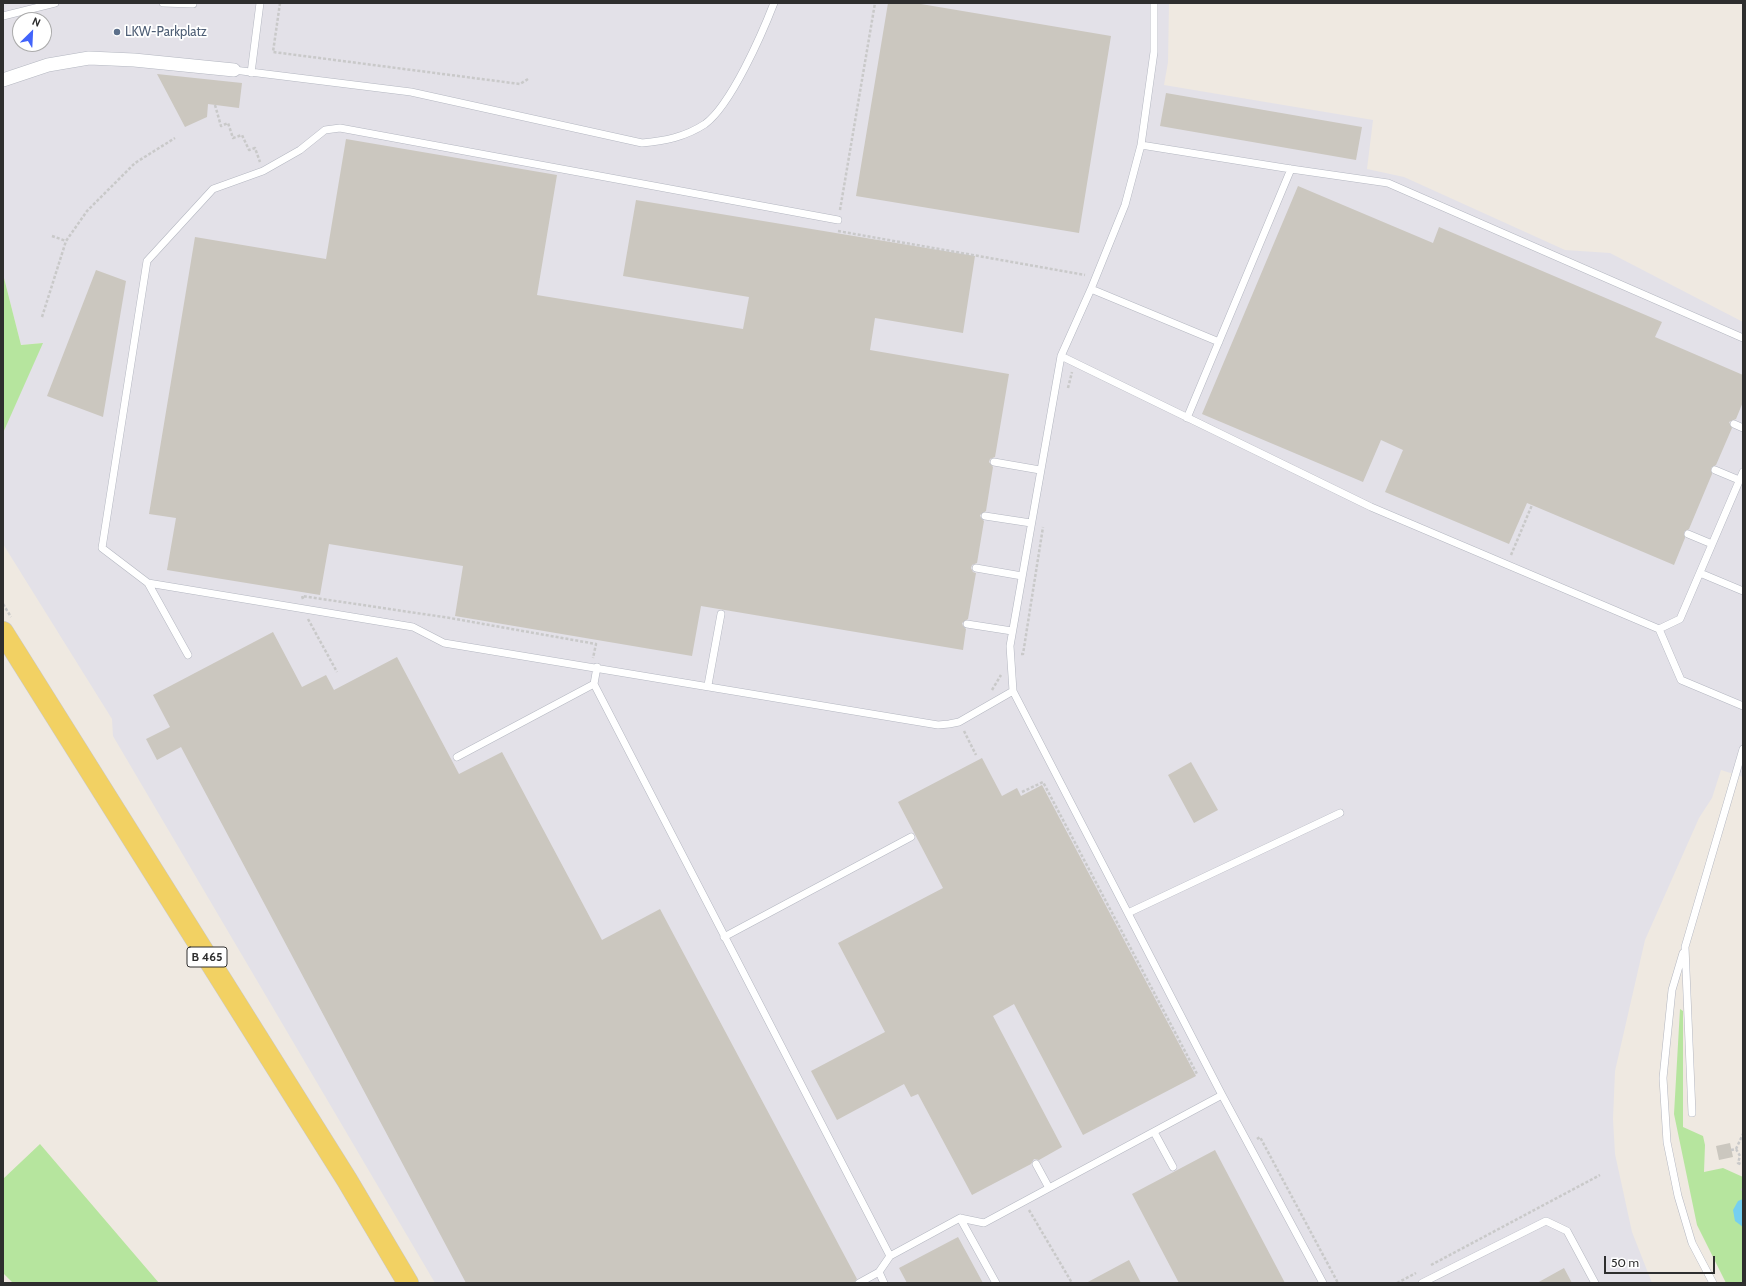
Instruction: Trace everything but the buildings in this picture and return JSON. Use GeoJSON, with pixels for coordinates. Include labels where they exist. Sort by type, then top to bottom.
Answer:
{"type":"FeatureCollection","features":[{"type":"Feature","properties":{"kind":"main road","name":"B 465"},"geometry":{"type":"LineString","coordinates":[[3,632],[347,1180],[408,1283]]}},
{"type":"Feature","properties":{"kind":"street"},"geometry":{"type":"LineString","coordinates":[[3,80],[48,65],[89,58],[134,60],[234,70]]}},
{"type":"Feature","properties":{"kind":"lane"},"geometry":{"type":"LineString","coordinates":[[3,16],[55,3]]}},
{"type":"Feature","properties":{"kind":"lane"},"geometry":{"type":"LineString","coordinates":[[163,3],[193,4]]}},
{"type":"Feature","properties":{"kind":"lane"},"geometry":{"type":"LineString","coordinates":[[251,73],[260,3]]}},
{"type":"Feature","properties":{"kind":"lane"},"geometry":{"type":"LineString","coordinates":[[234,70],[411,92],[642,142],[665,141],[689,133],[706,123],[723,105],[764,29],[774,3]]}},
{"type":"Feature","properties":{"kind":"lane"},"geometry":{"type":"LineString","coordinates":[[1154,3],[1154,52],[1142,145],[1125,205],[1095,280],[1060,356],[1010,646],[1013,691],[1222,1095],[1323,1283]]}},
{"type":"Feature","properties":{"kind":"lane"},"geometry":{"type":"LineString","coordinates":[[188,655],[148,584],[102,548],[147,261],[213,189],[262,171],[300,150],[325,130],[340,128],[838,220]]}},
{"type":"Feature","properties":{"kind":"lane"},"geometry":{"type":"LineString","coordinates":[[1142,145],[1388,183],[1743,338]]}},
{"type":"Feature","properties":{"kind":"lane"},"geometry":{"type":"LineString","coordinates":[[1187,418],[1291,169]]}},
{"type":"Feature","properties":{"kind":"lane"},"geometry":{"type":"LineString","coordinates":[[1091,289],[1219,342]]}},
{"type":"Feature","properties":{"kind":"lane"},"geometry":{"type":"LineString","coordinates":[[1060,356],[1371,507],[1659,629],[1681,680],[1743,706]]}},
{"type":"Feature","properties":{"kind":"lane"},"geometry":{"type":"LineString","coordinates":[[1734,424],[1743,428]]}},
{"type":"Feature","properties":{"kind":"lane"},"geometry":{"type":"LineString","coordinates":[[994,462],[1040,470]]}},
{"type":"Feature","properties":{"kind":"lane"},"geometry":{"type":"LineString","coordinates":[[1715,470],[1740,480]]}},
{"type":"Feature","properties":{"kind":"lane"},"geometry":{"type":"LineString","coordinates":[[1659,629],[1680,619],[1743,472]]}},
{"type":"Feature","properties":{"kind":"lane"},"geometry":{"type":"LineString","coordinates":[[985,516],[1031,523]]}},
{"type":"Feature","properties":{"kind":"lane"},"geometry":{"type":"LineString","coordinates":[[1688,534],[1712,544]]}},
{"type":"Feature","properties":{"kind":"lane"},"geometry":{"type":"LineString","coordinates":[[976,568],[1022,576]]}},
{"type":"Feature","properties":{"kind":"lane"},"geometry":{"type":"LineString","coordinates":[[1700,573],[1743,591]]}},
{"type":"Feature","properties":{"kind":"lane"},"geometry":{"type":"LineString","coordinates":[[148,584],[413,627],[444,643],[594,666],[938,725],[959,722],[1013,691]]}},
{"type":"Feature","properties":{"kind":"lane"},"geometry":{"type":"LineString","coordinates":[[708,685],[721,614]]}},
{"type":"Feature","properties":{"kind":"lane"},"geometry":{"type":"LineString","coordinates":[[967,624],[1012,632]]}},
{"type":"Feature","properties":{"kind":"lane"},"geometry":{"type":"LineString","coordinates":[[594,666],[594,684],[890,1256]]}},
{"type":"Feature","properties":{"kind":"lane"},"geometry":{"type":"LineString","coordinates":[[457,757],[594,684]]}},
{"type":"Feature","properties":{"kind":"lane"},"geometry":{"type":"LineString","coordinates":[[1713,1283],[1692,1244],[1678,1196],[1666,1142],[1663,1078],[1672,990],[1743,749]]}},
{"type":"Feature","properties":{"kind":"lane"},"geometry":{"type":"LineString","coordinates":[[1128,913],[1340,813]]}},
{"type":"Feature","properties":{"kind":"lane"},"geometry":{"type":"LineString","coordinates":[[724,937],[911,837]]}},
{"type":"Feature","properties":{"kind":"lane"},"geometry":{"type":"LineString","coordinates":[[1685,947],[1692,1113]]}},
{"type":"Feature","properties":{"kind":"lane"},"geometry":{"type":"LineString","coordinates":[[859,1283],[879,1272],[890,1256],[960,1218],[984,1223],[1222,1095]]}},
{"type":"Feature","properties":{"kind":"lane"},"geometry":{"type":"LineString","coordinates":[[1154,1132],[1173,1167]]}},
{"type":"Feature","properties":{"kind":"lane"},"geometry":{"type":"LineString","coordinates":[[1036,1164],[1049,1188]]}},
{"type":"Feature","properties":{"kind":"lane"},"geometry":{"type":"LineString","coordinates":[[960,1218],[996,1283]]}},
{"type":"Feature","properties":{"kind":"lane"},"geometry":{"type":"LineString","coordinates":[[1422,1283],[1546,1221],[1567,1231],[1595,1283]]}},
{"type":"Feature","properties":{"kind":"lane"},"geometry":{"type":"LineString","coordinates":[[879,1272],[884,1283]]}},
{"type":"Feature","properties":{"kind":"path"},"geometry":{"type":"LineString","coordinates":[[280,3],[274,52],[520,84],[528,79]]}},
{"type":"Feature","properties":{"kind":"path"},"geometry":{"type":"LineString","coordinates":[[875,3],[837,231],[1081,273],[1095,280]]}},
{"type":"Feature","properties":{"kind":"path"},"geometry":{"type":"LineString","coordinates":[[215,105],[221,126],[228,123],[234,138],[242,135],[249,150],[255,148]]}},
{"type":"Feature","properties":{"kind":"path"},"geometry":{"type":"LineString","coordinates":[[42,317],[66,241],[87,211],[135,163],[175,138]]}},
{"type":"Feature","properties":{"kind":"path"},"geometry":{"type":"LineString","coordinates":[[52,236],[66,241]]}},
{"type":"Feature","properties":{"kind":"path"},"geometry":{"type":"LineString","coordinates":[[1067,392],[1074,363]]}},
{"type":"Feature","properties":{"kind":"path"},"geometry":{"type":"LineString","coordinates":[[1506,565],[1532,505]]}},
{"type":"Feature","properties":{"kind":"path"},"geometry":{"type":"LineString","coordinates":[[426,616],[596,644],[594,666]]}},
{"type":"Feature","properties":{"kind":"path"},"geometry":{"type":"LineString","coordinates":[[959,722],[976,755]]}},
{"type":"Feature","properties":{"kind":"path"},"geometry":{"type":"LineString","coordinates":[[1022,792],[1042,782],[1212,1101]]}},
{"type":"Feature","properties":{"kind":"path"},"geometry":{"type":"LineString","coordinates":[[1736,1149],[1743,1134]]}},
{"type":"Feature","properties":{"kind":"path"},"geometry":{"type":"LineString","coordinates":[[1260,1137],[1338,1283]]}},
{"type":"Feature","properties":{"kind":"path"},"geometry":{"type":"LineString","coordinates":[[1731,1150],[1736,1149]]}},
{"type":"Feature","properties":{"kind":"path"},"geometry":{"type":"LineString","coordinates":[[1736,1149],[1740,1156],[1738,1163],[1743,1165]]}},
{"type":"Feature","properties":{"kind":"path"},"geometry":{"type":"LineString","coordinates":[[1425,1268],[1600,1175]]}},
{"type":"Feature","properties":{"kind":"path"},"geometry":{"type":"LineString","coordinates":[[1024,1201],[1072,1283]]}},
{"type":"Feature","properties":{"kind":"path"},"geometry":{"type":"LineString","coordinates":[[1396,1283],[1418,1272]]}},
{"type":"Feature","properties":{"kind":"shaded area"},"geometry":{"type":"Polygon","coordinates":[[[3,3],[1169,3],[1168,62],[1164,85],[1373,120],[1367,169],[1404,177],[1565,250],[1610,253],[1743,322],[1743,777],[1721,770],[1712,798],[1699,818],[1645,940],[1615,1071],[1613,1119],[1615,1154],[1632,1232],[1652,1283],[435,1283],[113,736],[112,719],[3,544],[3,433],[42,343],[21,345],[3,274],[3,3]]]}},
{"type":"Feature","properties":{"kind":"green space"},"geometry":{"type":"Polygon","coordinates":[[[3,274],[21,345],[43,343],[3,433],[3,274]]]}},
{"type":"Feature","properties":{"kind":"green space"},"geometry":{"type":"Polygon","coordinates":[[[1680,1009],[1683,1011],[1683,1127],[1703,1136],[1705,1145],[1704,1172],[1723,1168],[1743,1177],[1743,1283],[1726,1283],[1697,1225],[1674,1114],[1680,1009]]]}},
{"type":"Feature","properties":{"kind":"green space"},"geometry":{"type":"Polygon","coordinates":[[[40,1144],[159,1283],[13,1283],[3,1273],[3,1179],[40,1144]]]}},
{"type":"Feature","properties":{"kind":"water"},"geometry":{"type":"Polygon","coordinates":[[[1743,1199],[1743,1227],[1735,1221],[1733,1210],[1738,1201],[1743,1199]]]}},
{"type":"Feature","properties":{"kind":"place","name":"LKW-Parkplatz"},"geometry":{"type":"Point","coordinates":[117,32]}}]}
